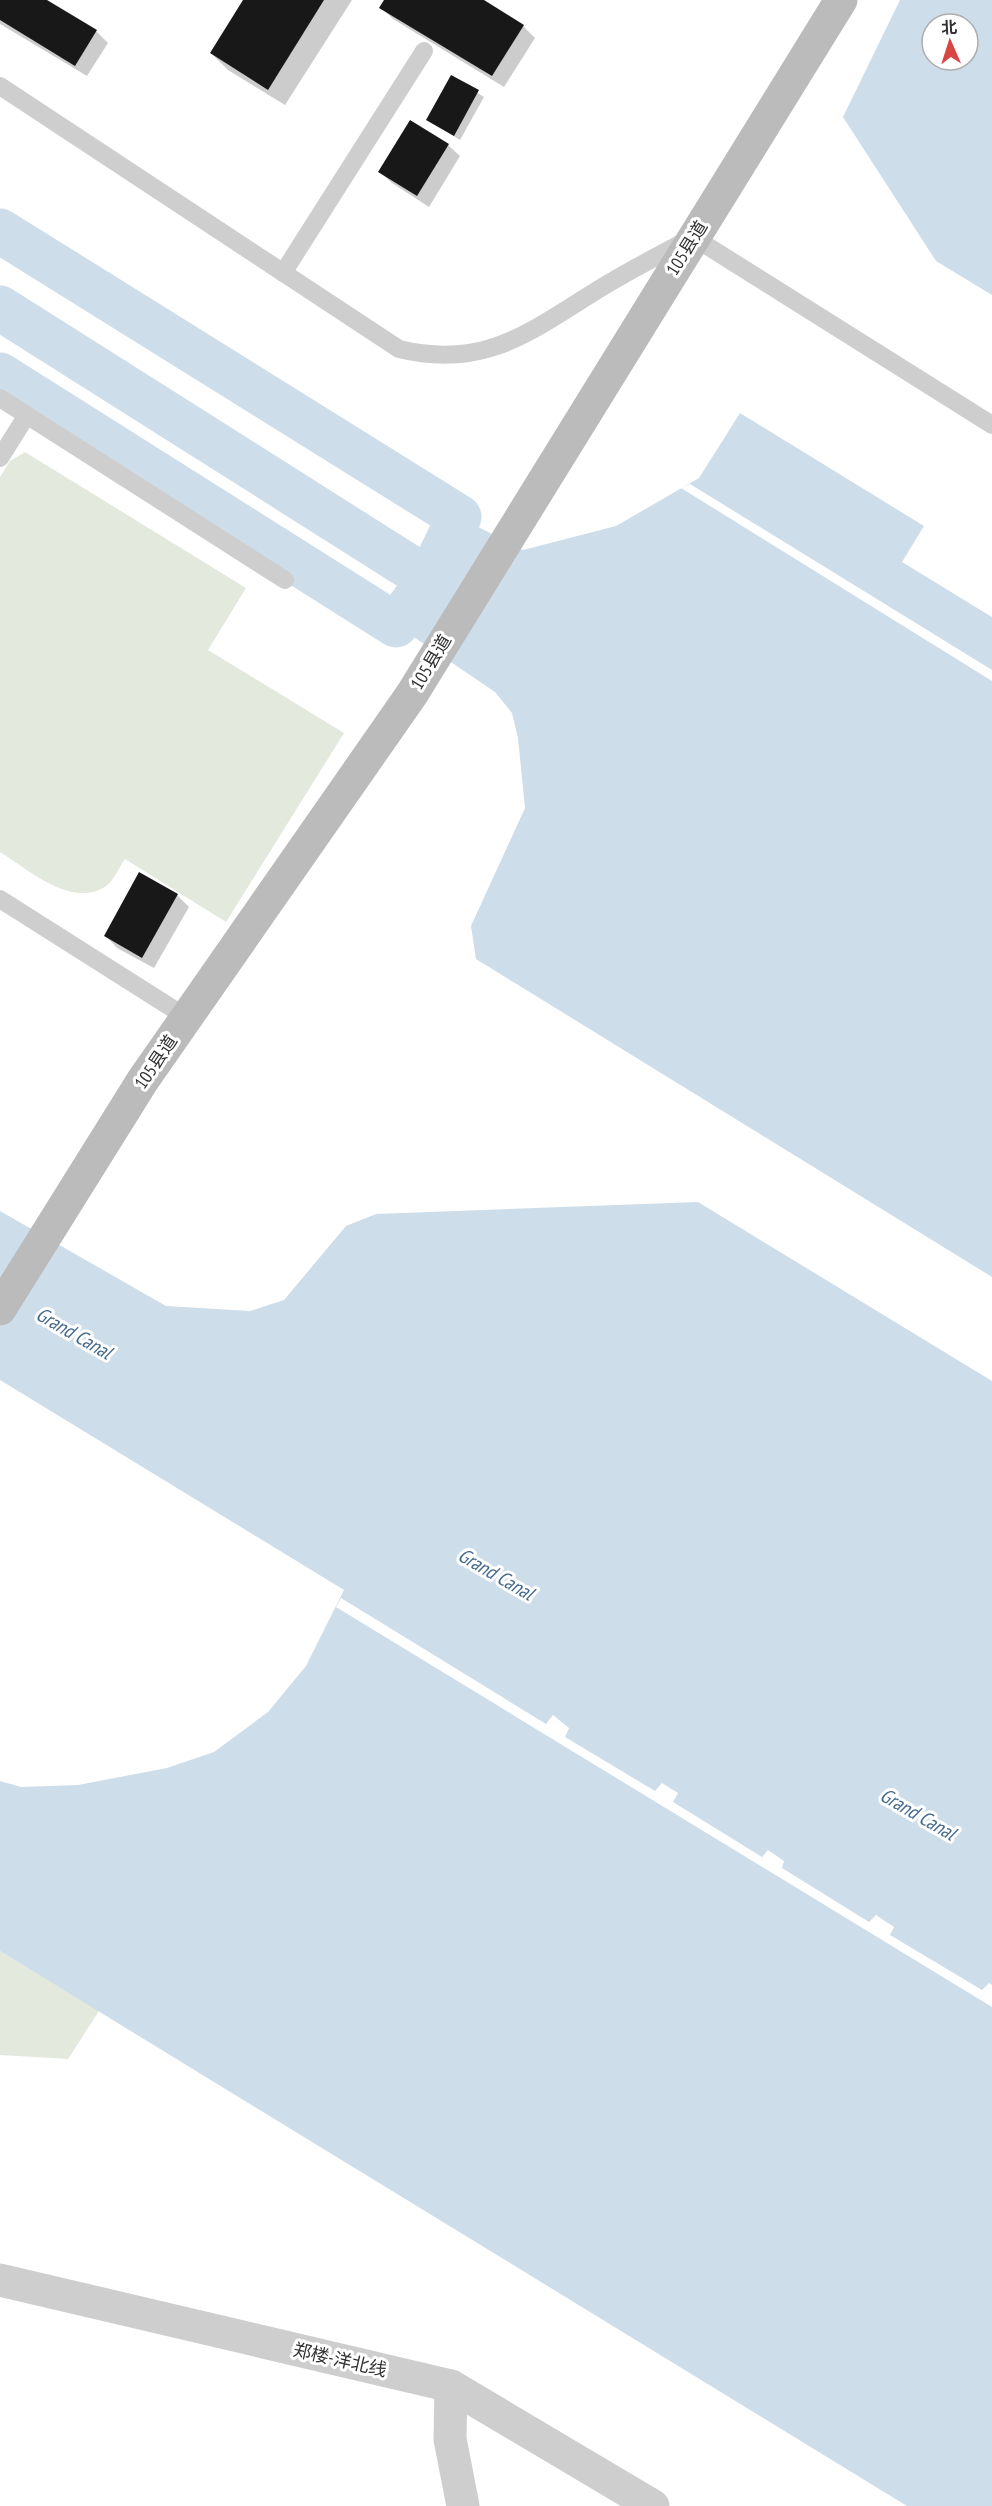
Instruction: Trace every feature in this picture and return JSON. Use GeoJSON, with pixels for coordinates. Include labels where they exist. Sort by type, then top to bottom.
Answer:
{"type":"FeatureCollection","features":[{"type":"Feature","properties":{"kind":"main road","name":"105县道"},"geometry":{"type":"LineString","coordinates":[[0,1309],[143,1080],[412,694],[841,0]]}},
{"type":"Feature","properties":{"kind":"street","name":"郑楼-洋北线"},"geometry":{"type":"LineString","coordinates":[[0,2280],[451,2386],[653,2506]]}},
{"type":"Feature","properties":{"kind":"street"},"geometry":{"type":"LineString","coordinates":[[451,2386],[450,2439],[463,2506]]}},
{"type":"Feature","properties":{"kind":"lane"},"geometry":{"type":"LineString","coordinates":[[283,273],[424,51]]}},
{"type":"Feature","properties":{"kind":"lane"},"geometry":{"type":"LineString","coordinates":[[0,86],[399,349],[429,356],[464,355],[508,343],[541,327],[609,283],[693,237],[992,425]]}},
{"type":"Feature","properties":{"kind":"lane"},"geometry":{"type":"LineString","coordinates":[[0,398],[285,580]]}},
{"type":"Feature","properties":{"kind":"lane"},"geometry":{"type":"LineString","coordinates":[[0,458],[27,415]]}},
{"type":"Feature","properties":{"kind":"lane"},"geometry":{"type":"LineString","coordinates":[[0,899],[186,1017]]}},
{"type":"Feature","properties":{"kind":"shaded area"},"geometry":{"type":"Polygon","coordinates":[[[25,452],[246,588],[208,650],[344,733],[226,922],[125,859],[109,884],[93,892],[79,893],[65,890],[37,877],[0,852],[0,477],[10,461],[25,452]]]}},
{"type":"Feature","properties":{"kind":"shaded area"},"geometry":{"type":"Polygon","coordinates":[[[0,1951],[99,2011],[68,2059],[0,2055],[0,1951]]]}},
{"type":"Feature","properties":{"kind":"water"},"geometry":{"type":"Polygon","coordinates":[[[900,0],[992,0],[992,295],[936,261],[843,117],[900,0]]]}},
{"type":"Feature","properties":{"kind":"water"},"geometry":{"type":"Polygon","coordinates":[[[740,413],[924,526],[902,562],[992,617],[992,1277],[476,959],[471,926],[525,808],[518,738],[512,713],[495,692],[396,625],[429,580],[459,517],[523,550],[616,526],[699,478],[740,413]]]}},
{"type":"Feature","properties":{"kind":"water","name":"Grand Canal"},"geometry":{"type":"Polygon","coordinates":[[[698,1202],[992,1381],[992,2506],[907,2506],[0,1951],[0,1781],[21,1787],[78,1785],[167,1768],[214,1752],[268,1712],[306,1666],[344,1590],[0,1380],[0,1211],[166,1306],[250,1311],[284,1300],[346,1226],[376,1214],[698,1202]]]}},
{"type":"Feature","properties":{"kind":"pier"},"geometry":{"type":"Polygon","coordinates":[[[690,484],[992,670],[992,681],[681,488],[690,484]]]}},
{"type":"Feature","properties":{"kind":"pier"},"geometry":{"type":"Polygon","coordinates":[[[341,1598],[546,1724],[553,1715],[569,1728],[565,1737],[655,1791],[662,1783],[678,1793],[673,1802],[762,1857],[768,1850],[784,1861],[782,1868],[869,1922],[876,1915],[894,1927],[890,1935],[982,1990],[989,1983],[992,1985],[992,2007],[336,1607],[341,1598]]]}},
{"type":"Feature","properties":{"kind":"building"},"geometry":{"type":"Polygon","coordinates":[[[0,0],[47,0],[97,30],[75,66],[0,20],[0,0]]]}},
{"type":"Feature","properties":{"kind":"building"},"geometry":{"type":"Polygon","coordinates":[[[243,0],[324,0],[268,90],[210,53],[243,0]]]}},
{"type":"Feature","properties":{"kind":"building"},"geometry":{"type":"Polygon","coordinates":[[[384,0],[484,0],[524,25],[492,76],[379,8],[384,0]]]}},
{"type":"Feature","properties":{"kind":"building"},"geometry":{"type":"Polygon","coordinates":[[[451,75],[479,90],[454,136],[426,120],[451,75]]]}},
{"type":"Feature","properties":{"kind":"building"},"geometry":{"type":"Polygon","coordinates":[[[410,120],[449,144],[417,196],[378,172],[410,120]]]}},
{"type":"Feature","properties":{"kind":"building"},"geometry":{"type":"Polygon","coordinates":[[[139,872],[178,894],[142,958],[104,936],[139,872]]]}},
{"type":"Feature","properties":{"kind":"waterway"},"geometry":{"type":"LineString","coordinates":[[0,231],[459,517],[429,580],[396,625],[0,375]]}},
{"type":"Feature","properties":{"kind":"waterway"},"geometry":{"type":"LineString","coordinates":[[0,308],[482,613]]}}]}
